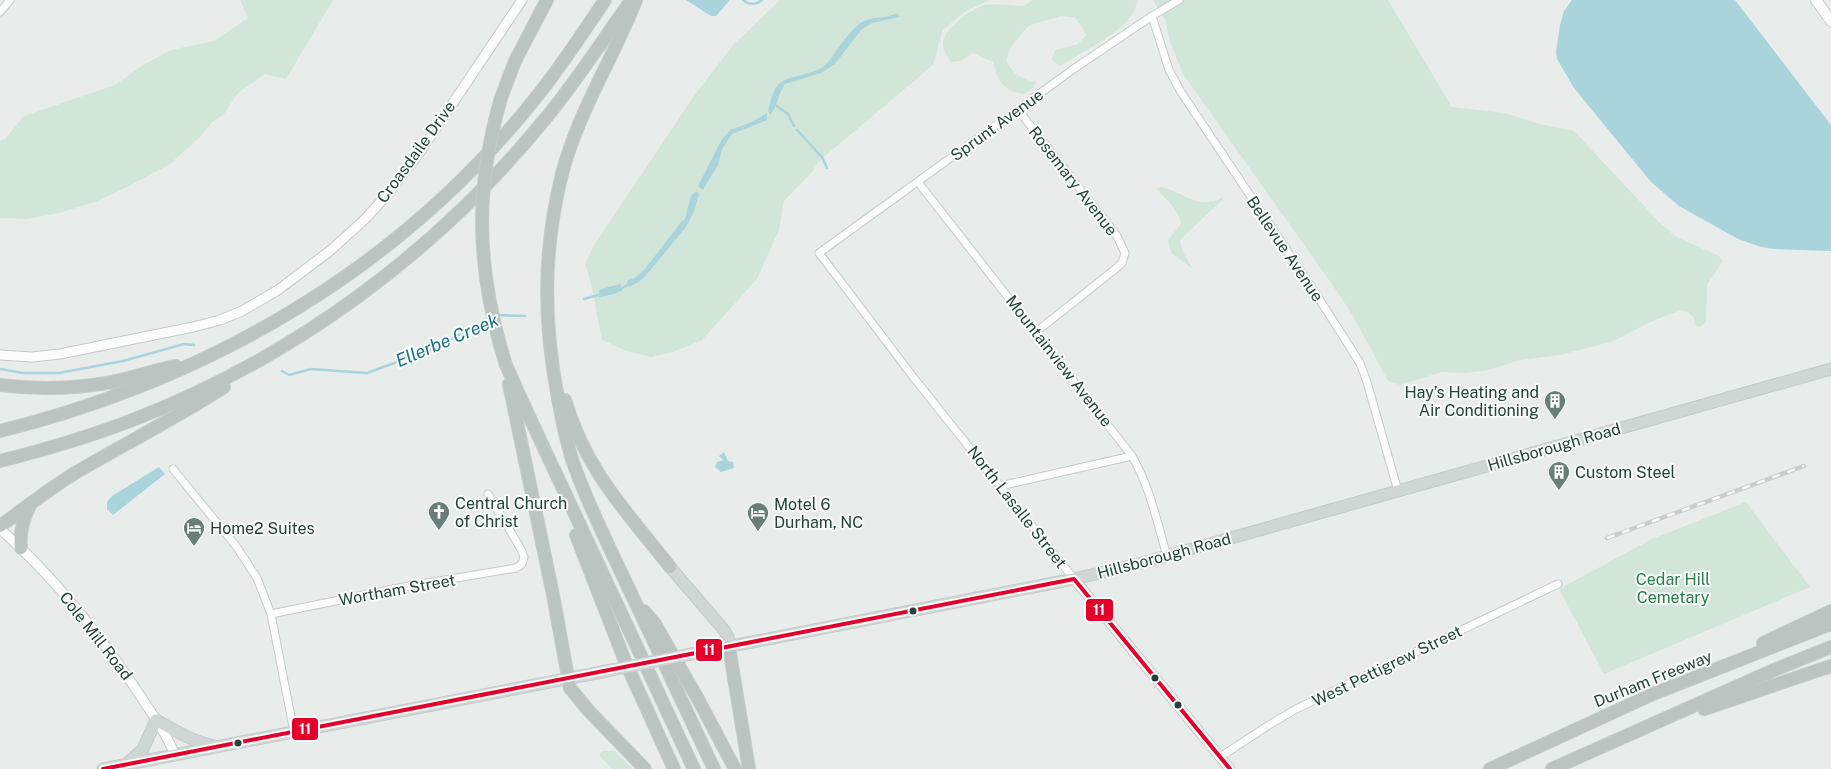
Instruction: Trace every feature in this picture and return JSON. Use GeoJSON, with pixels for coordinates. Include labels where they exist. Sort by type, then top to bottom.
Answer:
{"type":"FeatureCollection","features":[{"type":"Feature","properties":{"kind":"highway"},"geometry":{"type":"LineString","coordinates":[[547,0],[522,46],[500,98],[486,157],[482,204],[482,240],[487,293],[506,365],[568,678],[573,693],[645,769]]}},
{"type":"Feature","properties":{"kind":"highway"},"geometry":{"type":"LineString","coordinates":[[0,431],[63,414],[122,395],[203,360],[278,320],[341,280],[397,238],[478,163],[534,100],[565,59],[605,0]]}},
{"type":"Feature","properties":{"kind":"highway"},"geometry":{"type":"LineString","coordinates":[[0,462],[130,421],[198,392],[309,331],[363,294],[405,260],[463,208],[546,119],[632,0]]}},
{"type":"Feature","properties":{"kind":"highway"},"geometry":{"type":"LineString","coordinates":[[636,0],[622,35],[596,84],[582,116],[562,174],[552,224],[547,276],[548,334],[553,372],[572,461],[586,496],[714,769]]}},
{"type":"Feature","properties":{"kind":"highway"},"geometry":{"type":"LineString","coordinates":[[0,528],[74,474],[195,405],[273,352]]}},
{"type":"Feature","properties":{"kind":"highway"},"geometry":{"type":"LineString","coordinates":[[0,385],[52,389],[85,386],[113,382],[203,360]]}},
{"type":"Feature","properties":{"kind":"highway"},"geometry":{"type":"LineString","coordinates":[[506,365],[694,769]]}},
{"type":"Feature","properties":{"kind":"highway"},"geometry":{"type":"LineString","coordinates":[[553,372],[579,438],[596,470],[620,506],[670,567]]}},
{"type":"Feature","properties":{"kind":"highway"},"geometry":{"type":"LineString","coordinates":[[548,458],[625,661],[674,769]]}},
{"type":"Feature","properties":{"kind":"highway"},"geometry":{"type":"LineString","coordinates":[[21,548],[20,538],[25,515],[31,504]]}},
{"type":"Feature","properties":{"kind":"highway"},"geometry":{"type":"LineString","coordinates":[[633,596],[655,624],[735,769]]}},
{"type":"Feature","properties":{"kind":"highway"},"geometry":{"type":"LineString","coordinates":[[1653,694],[1831,611]]}},
{"type":"Feature","properties":{"kind":"highway","name":"Durham Freeway"},"geometry":{"type":"LineString","coordinates":[[1490,769],[1653,694],[1831,624]]}},
{"type":"Feature","properties":{"kind":"highway"},"geometry":{"type":"LineString","coordinates":[[729,646],[749,769]]}},
{"type":"Feature","properties":{"kind":"highway"},"geometry":{"type":"LineString","coordinates":[[1552,769],[1774,670],[1831,647]]}},
{"type":"Feature","properties":{"kind":"highway"},"geometry":{"type":"LineString","coordinates":[[1674,714],[1706,709],[1831,666]]}},
{"type":"Feature","properties":{"kind":"main road"},"geometry":{"type":"LineString","coordinates":[[1818,1],[1831,21]]}},
{"type":"Feature","properties":{"kind":"main road","name":"Hillsborough Road"},"geometry":{"type":"LineString","coordinates":[[103,769],[1074,579],[1167,556],[1831,369]]}},
{"type":"Feature","properties":{"kind":"main road"},"geometry":{"type":"LineString","coordinates":[[670,567],[724,630],[728,637],[729,646]]}},
{"type":"Feature","properties":{"kind":"main road"},"geometry":{"type":"LineString","coordinates":[[125,766],[143,749],[156,720],[189,739],[217,747]]}},
{"type":"Feature","properties":{"kind":"street"},"geometry":{"type":"LineString","coordinates":[[0,12],[10,0]]}},
{"type":"Feature","properties":{"kind":"street","name":"Croasdaile Drive"},"geometry":{"type":"LineString","coordinates":[[0,355],[26,357],[60,354],[193,327],[236,314],[278,290],[331,250],[364,220],[387,195],[422,148],[522,0]]}},
{"type":"Feature","properties":{"kind":"street","name":"Sprunt Avenue"},"geometry":{"type":"LineString","coordinates":[[819,253],[1018,110],[1152,16],[1179,0]]}},
{"type":"Feature","properties":{"kind":"street","name":"Bellevue Avenue"},"geometry":{"type":"LineString","coordinates":[[1152,16],[1169,70],[1180,92],[1318,297],[1360,363],[1398,491]]}},
{"type":"Feature","properties":{"kind":"street","name":"Rosemary Avenue"},"geometry":{"type":"LineString","coordinates":[[1018,110],[1117,236],[1125,253],[1122,263],[1036,332]]}},
{"type":"Feature","properties":{"kind":"street","name":"Mountainview Avenue"},"geometry":{"type":"LineString","coordinates":[[918,182],[1132,456],[1144,478],[1152,499],[1167,556]]}},
{"type":"Feature","properties":{"kind":"street","name":"North Lasalle Street"},"geometry":{"type":"LineString","coordinates":[[819,253],[1074,579],[1230,769]]}},
{"type":"Feature","properties":{"kind":"street"},"geometry":{"type":"LineString","coordinates":[[1000,486],[1132,456]]}},
{"type":"Feature","properties":{"kind":"street"},"geometry":{"type":"LineString","coordinates":[[173,469],[246,559],[257,578],[271,614],[294,732]]}},
{"type":"Feature","properties":{"kind":"street","name":"Wortham Street"},"geometry":{"type":"LineString","coordinates":[[271,614],[409,586],[516,568],[522,564],[524,557],[521,549],[488,494]]}},
{"type":"Feature","properties":{"kind":"street","name":"Cole Mill Road"},"geometry":{"type":"LineString","coordinates":[[0,528],[21,548],[83,616],[134,686],[169,741],[174,756]]}},
{"type":"Feature","properties":{"kind":"street","name":"West Pettigrew Street"},"geometry":{"type":"LineString","coordinates":[[1220,757],[1296,709],[1558,584]]}},
{"type":"Feature","properties":{"kind":"green space"},"geometry":{"type":"Polygon","coordinates":[[[240,0],[333,0],[286,79],[265,74],[238,93],[224,114],[212,122],[200,137],[170,164],[98,201],[59,213],[27,219],[0,218],[0,141],[5,139],[24,116],[115,85],[143,65],[171,50],[214,41],[248,18],[240,0]]]}},
{"type":"Feature","properties":{"kind":"green space"},"geometry":{"type":"Polygon","coordinates":[[[780,0],[990,0],[966,11],[943,30],[933,65],[818,162],[813,171],[784,201],[779,230],[757,279],[702,340],[673,352],[651,357],[626,351],[602,340],[593,292],[585,264],[593,247],[694,96],[733,45],[780,0]]]}},
{"type":"Feature","properties":{"kind":"green space"},"geometry":{"type":"Polygon","coordinates":[[[1033,0],[1136,0],[1137,2],[1133,13],[1120,28],[1060,66],[1052,60],[1055,50],[1078,44],[1086,35],[1080,24],[1074,17],[1061,16],[1030,25],[1010,49],[1006,61],[1018,75],[1036,82],[1033,88],[1024,94],[1006,88],[999,80],[993,62],[973,53],[961,61],[951,62],[944,49],[944,38],[952,26],[959,20],[973,10],[985,5],[1024,6],[1033,0]]]}},
{"type":"Feature","properties":{"kind":"green space"},"geometry":{"type":"Polygon","coordinates":[[[1153,0],[1388,0],[1452,107],[1505,113],[1540,124],[1574,131],[1660,223],[1675,236],[1719,256],[1723,261],[1707,285],[1706,322],[1698,327],[1694,324],[1694,318],[1688,312],[1679,311],[1644,325],[1614,341],[1560,355],[1520,360],[1489,370],[1466,373],[1442,372],[1400,385],[1388,381],[1353,316],[1336,290],[1183,74],[1170,42],[1165,19],[1153,0]]]}},
{"type":"Feature","properties":{"kind":"green space"},"geometry":{"type":"Polygon","coordinates":[[[1162,187],[1199,202],[1215,201],[1224,197],[1180,240],[1183,252],[1193,269],[1171,253],[1168,240],[1181,224],[1174,209],[1156,188],[1162,187]]]}},
{"type":"Feature","properties":{"kind":"green space","name":"Cedar Hill Cemetary"},"geometry":{"type":"Polygon","coordinates":[[[1746,502],[1810,587],[1604,674],[1559,589],[1652,539],[1746,502]]]}},
{"type":"Feature","properties":{"kind":"green space"},"geometry":{"type":"Polygon","coordinates":[[[603,751],[614,751],[633,769],[612,769],[599,755],[603,751]]]}},
{"type":"Feature","properties":{"kind":"water"},"geometry":{"type":"Polygon","coordinates":[[[686,0],[730,0],[716,16],[711,16],[686,0]]]}},
{"type":"Feature","properties":{"kind":"water"},"geometry":{"type":"Polygon","coordinates":[[[1572,0],[1735,0],[1831,125],[1831,251],[1774,249],[1761,247],[1738,239],[1679,206],[1651,182],[1574,88],[1557,59],[1556,52],[1560,25],[1564,11],[1572,0]]]}},
{"type":"Feature","properties":{"kind":"water"},"geometry":{"type":"Polygon","coordinates":[[[897,13],[900,17],[872,23],[861,30],[835,64],[821,73],[785,84],[770,115],[768,111],[772,95],[777,86],[787,79],[809,73],[823,66],[859,24],[868,19],[897,13]]]}},
{"type":"Feature","properties":{"kind":"water"},"geometry":{"type":"Polygon","coordinates":[[[767,113],[767,120],[732,134],[722,149],[718,165],[703,190],[698,186],[722,139],[730,130],[752,122],[767,113]]]}},
{"type":"Feature","properties":{"kind":"water"},"geometry":{"type":"Polygon","coordinates":[[[696,191],[699,194],[694,211],[686,227],[648,273],[639,282],[629,287],[627,282],[630,278],[633,279],[645,269],[685,219],[691,196],[696,191]]]}},
{"type":"Feature","properties":{"kind":"water"},"geometry":{"type":"Polygon","coordinates":[[[620,284],[623,290],[599,297],[601,289],[620,284]]]}},
{"type":"Feature","properties":{"kind":"water"},"geometry":{"type":"Polygon","coordinates":[[[724,452],[728,461],[733,462],[734,468],[721,472],[715,467],[717,462],[723,460],[719,456],[724,452]]]}},
{"type":"Feature","properties":{"kind":"water"},"geometry":{"type":"Polygon","coordinates":[[[159,467],[165,474],[113,515],[107,509],[107,502],[112,496],[159,467]]]}},
{"type":"Feature","properties":{"kind":"waterway"},"geometry":{"type":"LineString","coordinates":[[743,0],[752,4],[762,0]]}},
{"type":"Feature","properties":{"kind":"waterway"},"geometry":{"type":"LineString","coordinates":[[774,104],[788,114],[794,126]]}},
{"type":"Feature","properties":{"kind":"waterway"},"geometry":{"type":"LineString","coordinates":[[797,130],[822,157],[827,168]]}},
{"type":"Feature","properties":{"kind":"waterway","name":"Ellerbe Creek"},"geometry":{"type":"LineString","coordinates":[[620,289],[630,284]]}},
{"type":"Feature","properties":{"kind":"waterway","name":"Ellerbe Creek"},"geometry":{"type":"LineString","coordinates":[[584,299],[602,294]]}},
{"type":"Feature","properties":{"kind":"waterway","name":"Ellerbe Creek"},"geometry":{"type":"LineString","coordinates":[[497,315],[525,316]]}},
{"type":"Feature","properties":{"kind":"waterway","name":"Ellerbe Creek"},"geometry":{"type":"LineString","coordinates":[[282,371],[289,375],[311,369],[367,373],[435,348],[489,318]]}},
{"type":"Feature","properties":{"kind":"waterway","name":"Ellerbe Creek"},"geometry":{"type":"LineString","coordinates":[[0,369],[23,373],[59,373],[123,361],[184,344],[194,345]]}},
{"type":"Feature","properties":{"kind":"railway"},"geometry":{"type":"LineString","coordinates":[[1607,538],[1804,466]]}},
{"type":"Feature","properties":{"kind":"transit line","name":"11"},"geometry":{"type":"LineString","coordinates":[[103,769],[1074,579],[1230,769]]}},
{"type":"Feature","properties":{"kind":"place","name":"Hay’s Heating and Air Conditioning"},"geometry":{"type":"Point","coordinates":[1555,420]}},
{"type":"Feature","properties":{"kind":"place","name":"Custom Steel"},"geometry":{"type":"Point","coordinates":[1559,491]}},
{"type":"Feature","properties":{"kind":"place","name":"Central Church of Christ"},"geometry":{"type":"Point","coordinates":[439,531]}},
{"type":"Feature","properties":{"kind":"place","name":"Motel 6 Durham, NC"},"geometry":{"type":"Point","coordinates":[758,532]}},
{"type":"Feature","properties":{"kind":"place","name":"Home2 Suites"},"geometry":{"type":"Point","coordinates":[194,547]}}]}
